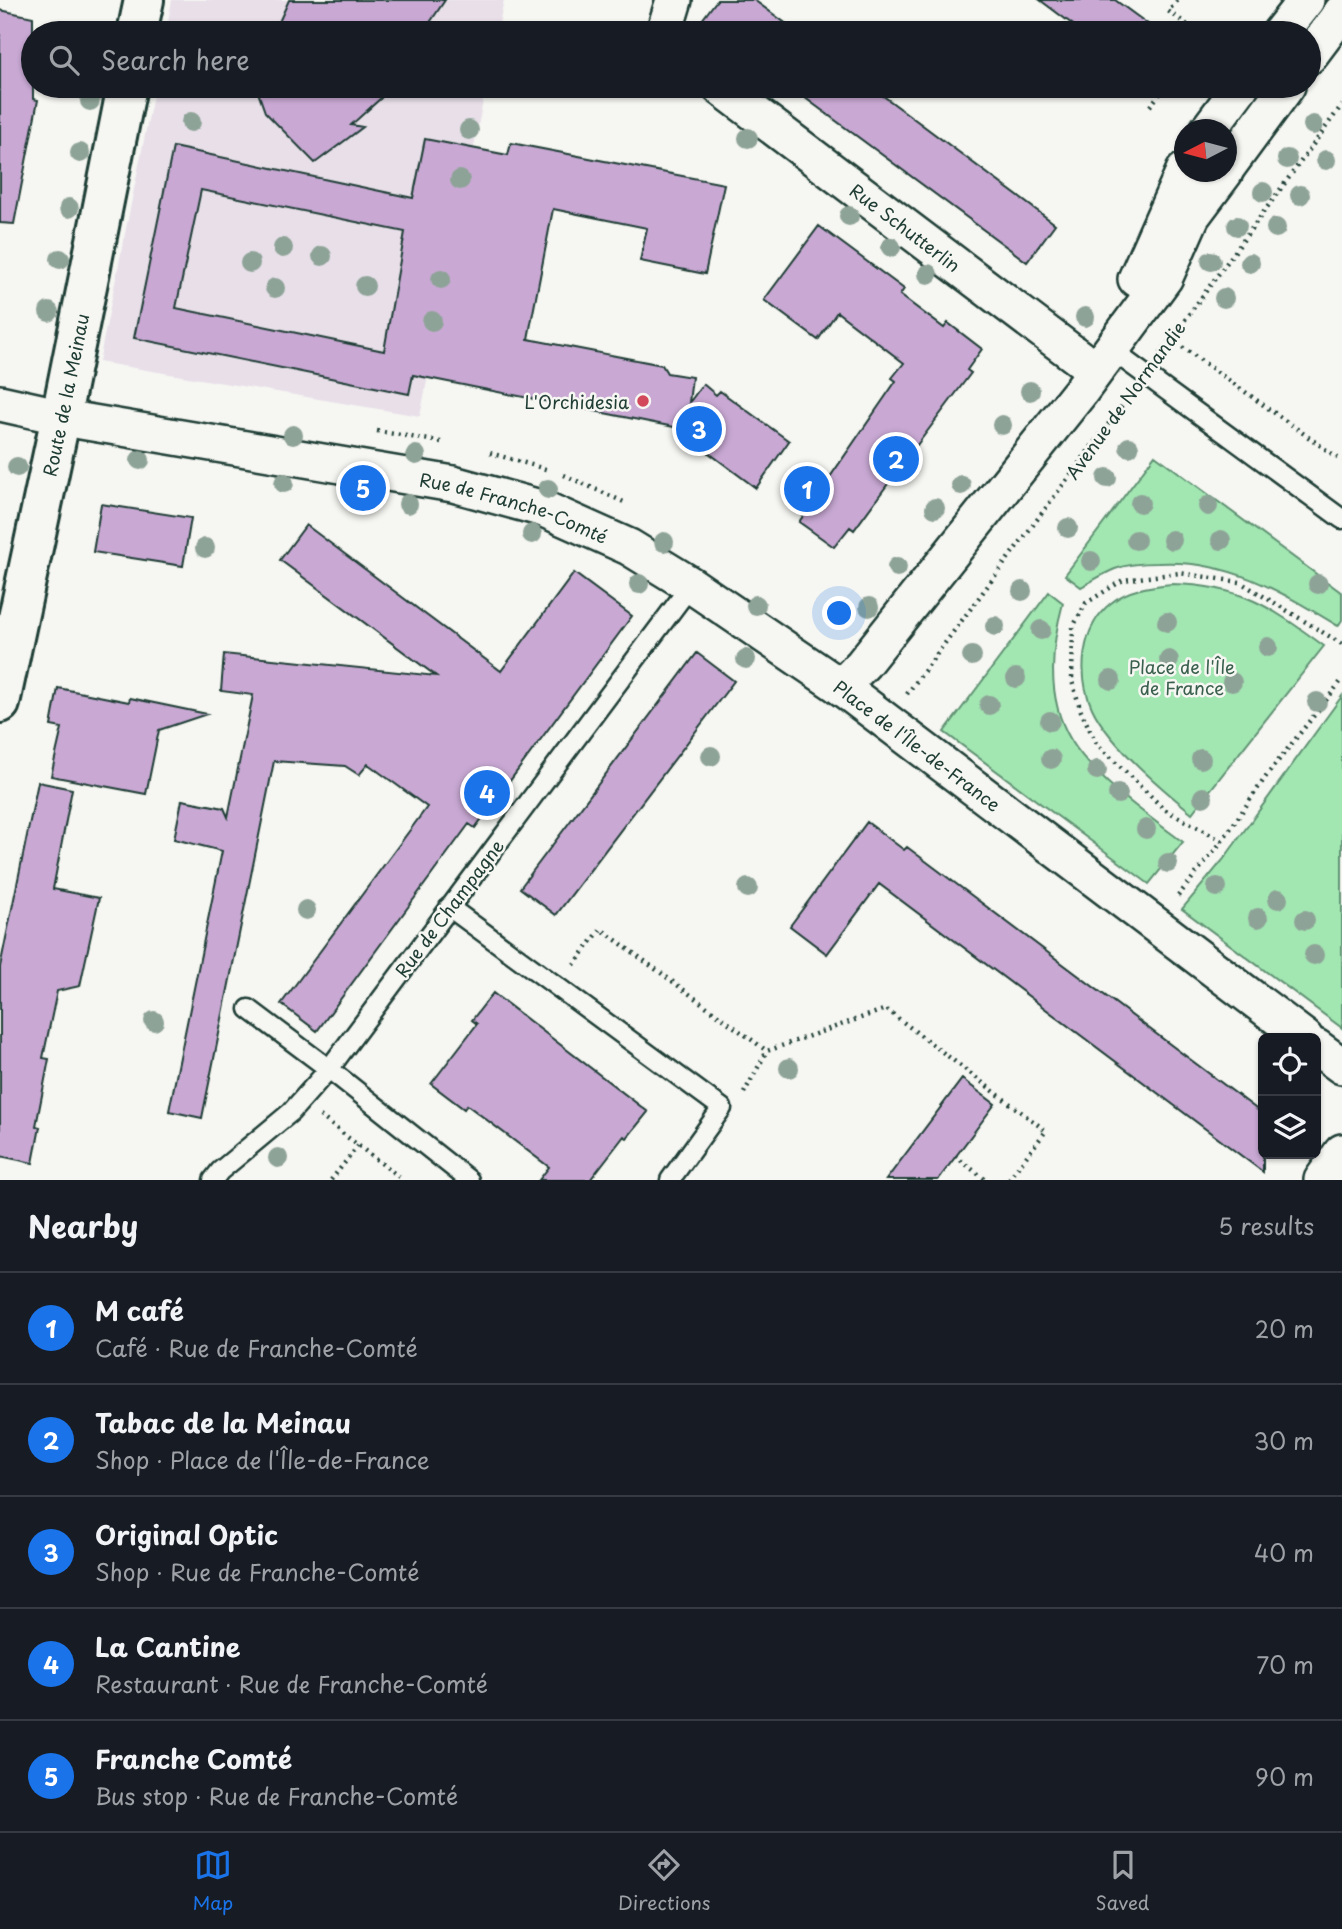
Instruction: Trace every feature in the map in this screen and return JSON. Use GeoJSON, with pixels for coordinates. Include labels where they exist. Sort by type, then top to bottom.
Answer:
{"type":"FeatureCollection","features":[{"type":"Feature","properties":{"kind":"street"},"geometry":{"type":"LineString","coordinates":[[140,21],[144,0]]}},
{"type":"Feature","properties":{"kind":"street"},"geometry":{"type":"LineString","coordinates":[[668,21],[674,0]]}},
{"type":"Feature","properties":{"kind":"street"},"geometry":{"type":"LineString","coordinates":[[1289,21],[1306,0]]}},
{"type":"Feature","properties":{"kind":"street"},"geometry":{"type":"LineString","coordinates":[[1321,40],[1342,12]]}},
{"type":"Feature","properties":{"kind":"street","name":"Route de la Meinau"},"geometry":{"type":"LineString","coordinates":[[0,703],[125,98]]}},
{"type":"Feature","properties":{"kind":"street","name":"Rue Schutterlin"},"geometry":{"type":"LineString","coordinates":[[736,98],[1102,360]]}},
{"type":"Feature","properties":{"kind":"street"},"geometry":{"type":"LineString","coordinates":[[1216,119],[1232,98]]}},
{"type":"Feature","properties":{"kind":"street"},"geometry":{"type":"LineString","coordinates":[[1237,155],[1278,98]]}},
{"type":"Feature","properties":{"kind":"street"},"geometry":{"type":"LineString","coordinates":[[1102,360],[1110,327],[1145,262],[1180,182]]}},
{"type":"Feature","properties":{"kind":"street"},"geometry":{"type":"LineString","coordinates":[[1102,360],[1165,277],[1192,216],[1217,182]]}},
{"type":"Feature","properties":{"kind":"street","name":"Place de l'Île-de-France"},"geometry":{"type":"LineString","coordinates":[[1102,360],[863,664],[841,687],[1298,1033]]}},
{"type":"Feature","properties":{"kind":"street","name":"Rue de Franche-Comté"},"geometry":{"type":"LineString","coordinates":[[0,403],[453,484],[544,509],[629,547],[691,585],[841,687]]}},
{"type":"Feature","properties":{"kind":"street"},"geometry":{"type":"LineString","coordinates":[[1321,1050],[1342,1066]]}},
{"type":"Feature","properties":{"kind":"street"},"geometry":{"type":"LineString","coordinates":[[1322,1180],[1342,1152]]}},
{"type":"Feature","properties":{"kind":"lane"},"geometry":{"type":"LineString","coordinates":[[1102,360],[1144,374],[1342,519]]}},
{"type":"Feature","properties":{"kind":"lane","name":"Rue de Champagne"},"geometry":{"type":"LineString","coordinates":[[214,1180],[220,1171],[291,1112],[329,1069],[691,585]]}},
{"type":"Feature","properties":{"kind":"lane"},"geometry":{"type":"LineString","coordinates":[[449,907],[722,1108],[670,1180]]}},
{"type":"Feature","properties":{"kind":"lane"},"geometry":{"type":"LineString","coordinates":[[249,1009],[469,1180]]}},
{"type":"Feature","properties":{"kind":"path"},"geometry":{"type":"LineString","coordinates":[[1177,1],[1168,11],[1182,21]]}},
{"type":"Feature","properties":{"kind":"path"},"geometry":{"type":"LineString","coordinates":[[1150,106],[1156,98]]}},
{"type":"Feature","properties":{"kind":"path","name":"Avenue de Normandie"},"geometry":{"type":"LineString","coordinates":[[906,695],[1342,105]]}},
{"type":"Feature","properties":{"kind":"path"},"geometry":{"type":"LineString","coordinates":[[1171,339],[1342,461]]}},
{"type":"Feature","properties":{"kind":"path"},"geometry":{"type":"LineString","coordinates":[[1222,841],[1164,809],[1096,743],[1072,681],[1073,627],[1086,603],[1123,580],[1179,573],[1240,582],[1342,644]]}},
{"type":"Feature","properties":{"kind":"path"},"geometry":{"type":"LineString","coordinates":[[1163,933],[1177,917],[1168,908],[1222,841],[1267,775],[1342,680]]}},
{"type":"Feature","properties":{"kind":"path"},"geometry":{"type":"LineString","coordinates":[[558,988],[601,929],[767,1051]]}},
{"type":"Feature","properties":{"kind":"path"},"geometry":{"type":"LineString","coordinates":[[722,1108],[738,1104],[767,1051],[886,1009],[1046,1131],[1009,1180]]}},
{"type":"Feature","properties":{"kind":"path"},"geometry":{"type":"LineString","coordinates":[[301,1101],[403,1180]]}},
{"type":"Feature","properties":{"kind":"path"},"geometry":{"type":"LineString","coordinates":[[331,1180],[358,1146]]}},
{"type":"Feature","properties":{"kind":"path"},"geometry":{"type":"LineString","coordinates":[[956,1156],[986,1180]]}},
{"type":"Feature","properties":{"kind":"shaded area"},"geometry":{"type":"Polygon","coordinates":[[[172,0],[504,0],[500,21],[168,21],[172,0]]]}},
{"type":"Feature","properties":{"kind":"shaded area"},"geometry":{"type":"Polygon","coordinates":[[[153,98],[484,98],[420,416],[99,362],[153,98]]]}},
{"type":"Feature","properties":{"kind":"green space"},"geometry":{"type":"Polygon","coordinates":[[[1155,455],[1342,593],[1342,620],[1338,626],[1274,590],[1208,566],[1183,563],[1131,565],[1120,567],[1081,587],[1065,575],[1155,455]]]}},
{"type":"Feature","properties":{"kind":"green space","name":"Place de l'Île de France"},"geometry":{"type":"Polygon","coordinates":[[[1172,584],[1217,589],[1254,601],[1324,646],[1192,813],[1151,778],[1110,736],[1092,708],[1084,681],[1088,638],[1101,613],[1111,603],[1132,591],[1172,584]]]}},
{"type":"Feature","properties":{"kind":"green space"},"geometry":{"type":"Polygon","coordinates":[[[1049,592],[1063,603],[1056,637],[1053,673],[1058,707],[1071,740],[1107,782],[1183,842],[1149,884],[944,732],[1049,592]]]}},
{"type":"Feature","properties":{"kind":"green space"},"geometry":{"type":"Polygon","coordinates":[[[1342,696],[1342,1028],[1182,909],[1223,860],[1342,696]]]}},
{"type":"Feature","properties":{"kind":"building"},"geometry":{"type":"Polygon","coordinates":[[[289,0],[445,0],[431,21],[279,21],[289,0]]]}},
{"type":"Feature","properties":{"kind":"building"},"geometry":{"type":"Polygon","coordinates":[[[717,0],[754,0],[783,21],[703,21],[717,0]]]}},
{"type":"Feature","properties":{"kind":"building"},"geometry":{"type":"Polygon","coordinates":[[[1040,0],[1115,0],[1144,21],[1068,21],[1040,0]]]}},
{"type":"Feature","properties":{"kind":"building"},"geometry":{"type":"Polygon","coordinates":[[[0,10],[33,17],[33,21],[21,21],[21,98],[38,100],[14,224],[0,223],[0,10]]]}},
{"type":"Feature","properties":{"kind":"building"},"geometry":{"type":"Polygon","coordinates":[[[260,98],[381,98],[351,125],[363,127],[315,163],[265,112],[260,98]]]}},
{"type":"Feature","properties":{"kind":"building"},"geometry":{"type":"Polygon","coordinates":[[[805,98],[886,98],[1055,224],[1027,262],[805,98]]]}},
{"type":"Feature","properties":{"kind":"building"},"geometry":{"type":"Polygon","coordinates":[[[425,139],[508,155],[511,143],[724,184],[705,274],[640,261],[647,228],[553,209],[528,339],[662,365],[667,373],[692,377],[689,403],[703,384],[716,395],[720,391],[789,441],[756,488],[674,427],[413,375],[409,394],[134,338],[173,147],[413,198],[425,139]],[[201,190],[176,308],[384,351],[405,232],[201,190]]]}},
{"type":"Feature","properties":{"kind":"building"},"geometry":{"type":"Polygon","coordinates":[[[819,226],[904,289],[900,295],[944,328],[948,323],[982,349],[967,370],[971,373],[854,530],[850,527],[834,547],[799,522],[896,381],[892,378],[904,363],[837,312],[818,340],[764,300],[819,226]]]}},
{"type":"Feature","properties":{"kind":"building"},"geometry":{"type":"Polygon","coordinates":[[[101,504],[191,518],[183,566],[93,552],[101,504]]]}},
{"type":"Feature","properties":{"kind":"building"},"geometry":{"type":"Polygon","coordinates":[[[306,525],[501,671],[574,573],[632,616],[475,828],[469,824],[317,1031],[281,1004],[427,807],[368,764],[359,775],[345,766],[274,761],[202,1118],[169,1111],[222,851],[174,839],[182,800],[224,808],[228,817],[253,695],[221,691],[224,654],[436,676],[280,560],[306,525]]]}},
{"type":"Feature","properties":{"kind":"building"},"geometry":{"type":"Polygon","coordinates":[[[697,653],[734,681],[556,915],[520,888],[697,653]]]}},
{"type":"Feature","properties":{"kind":"building"},"geometry":{"type":"Polygon","coordinates":[[[58,688],[129,702],[130,698],[207,714],[159,730],[146,794],[51,776],[62,728],[51,726],[58,688]]]}},
{"type":"Feature","properties":{"kind":"building"},"geometry":{"type":"Polygon","coordinates":[[[38,782],[72,789],[53,889],[99,898],[80,986],[57,991],[43,1058],[49,1059],[36,1126],[40,1127],[33,1163],[0,1156],[0,967],[38,782]]]}},
{"type":"Feature","properties":{"kind":"building"},"geometry":{"type":"Polygon","coordinates":[[[867,822],[904,850],[907,847],[1258,1110],[1258,1159],[1263,1159],[1263,1172],[879,884],[827,954],[790,926],[867,822]]]}},
{"type":"Feature","properties":{"kind":"building"},"geometry":{"type":"Polygon","coordinates":[[[493,993],[648,1112],[627,1138],[624,1136],[590,1180],[539,1180],[549,1167],[467,1105],[464,1109],[431,1084],[477,1024],[472,1020],[493,993]]]}},
{"type":"Feature","properties":{"kind":"building"},"geometry":{"type":"Polygon","coordinates":[[[962,1079],[995,1104],[938,1180],[886,1180],[962,1079]]]}},
{"type":"Feature","properties":{"kind":"place","name":"L'Orchidesia"},"geometry":{"type":"Point","coordinates":[643,401]}},
{"type":"Feature","properties":{"kind":"place","name":"Original Optic"},"geometry":{"type":"Point","coordinates":[699,429]}},
{"type":"Feature","properties":{"kind":"place","name":"Tabac de la Meinau"},"geometry":{"type":"Point","coordinates":[896,459]}},
{"type":"Feature","properties":{"kind":"place","name":"Franche Comté"},"geometry":{"type":"Point","coordinates":[363,488]}},
{"type":"Feature","properties":{"kind":"place","name":"M café"},"geometry":{"type":"Point","coordinates":[807,489]}},
{"type":"Feature","properties":{"kind":"place","name":"La Cantine"},"geometry":{"type":"Point","coordinates":[487,793]}}]}
